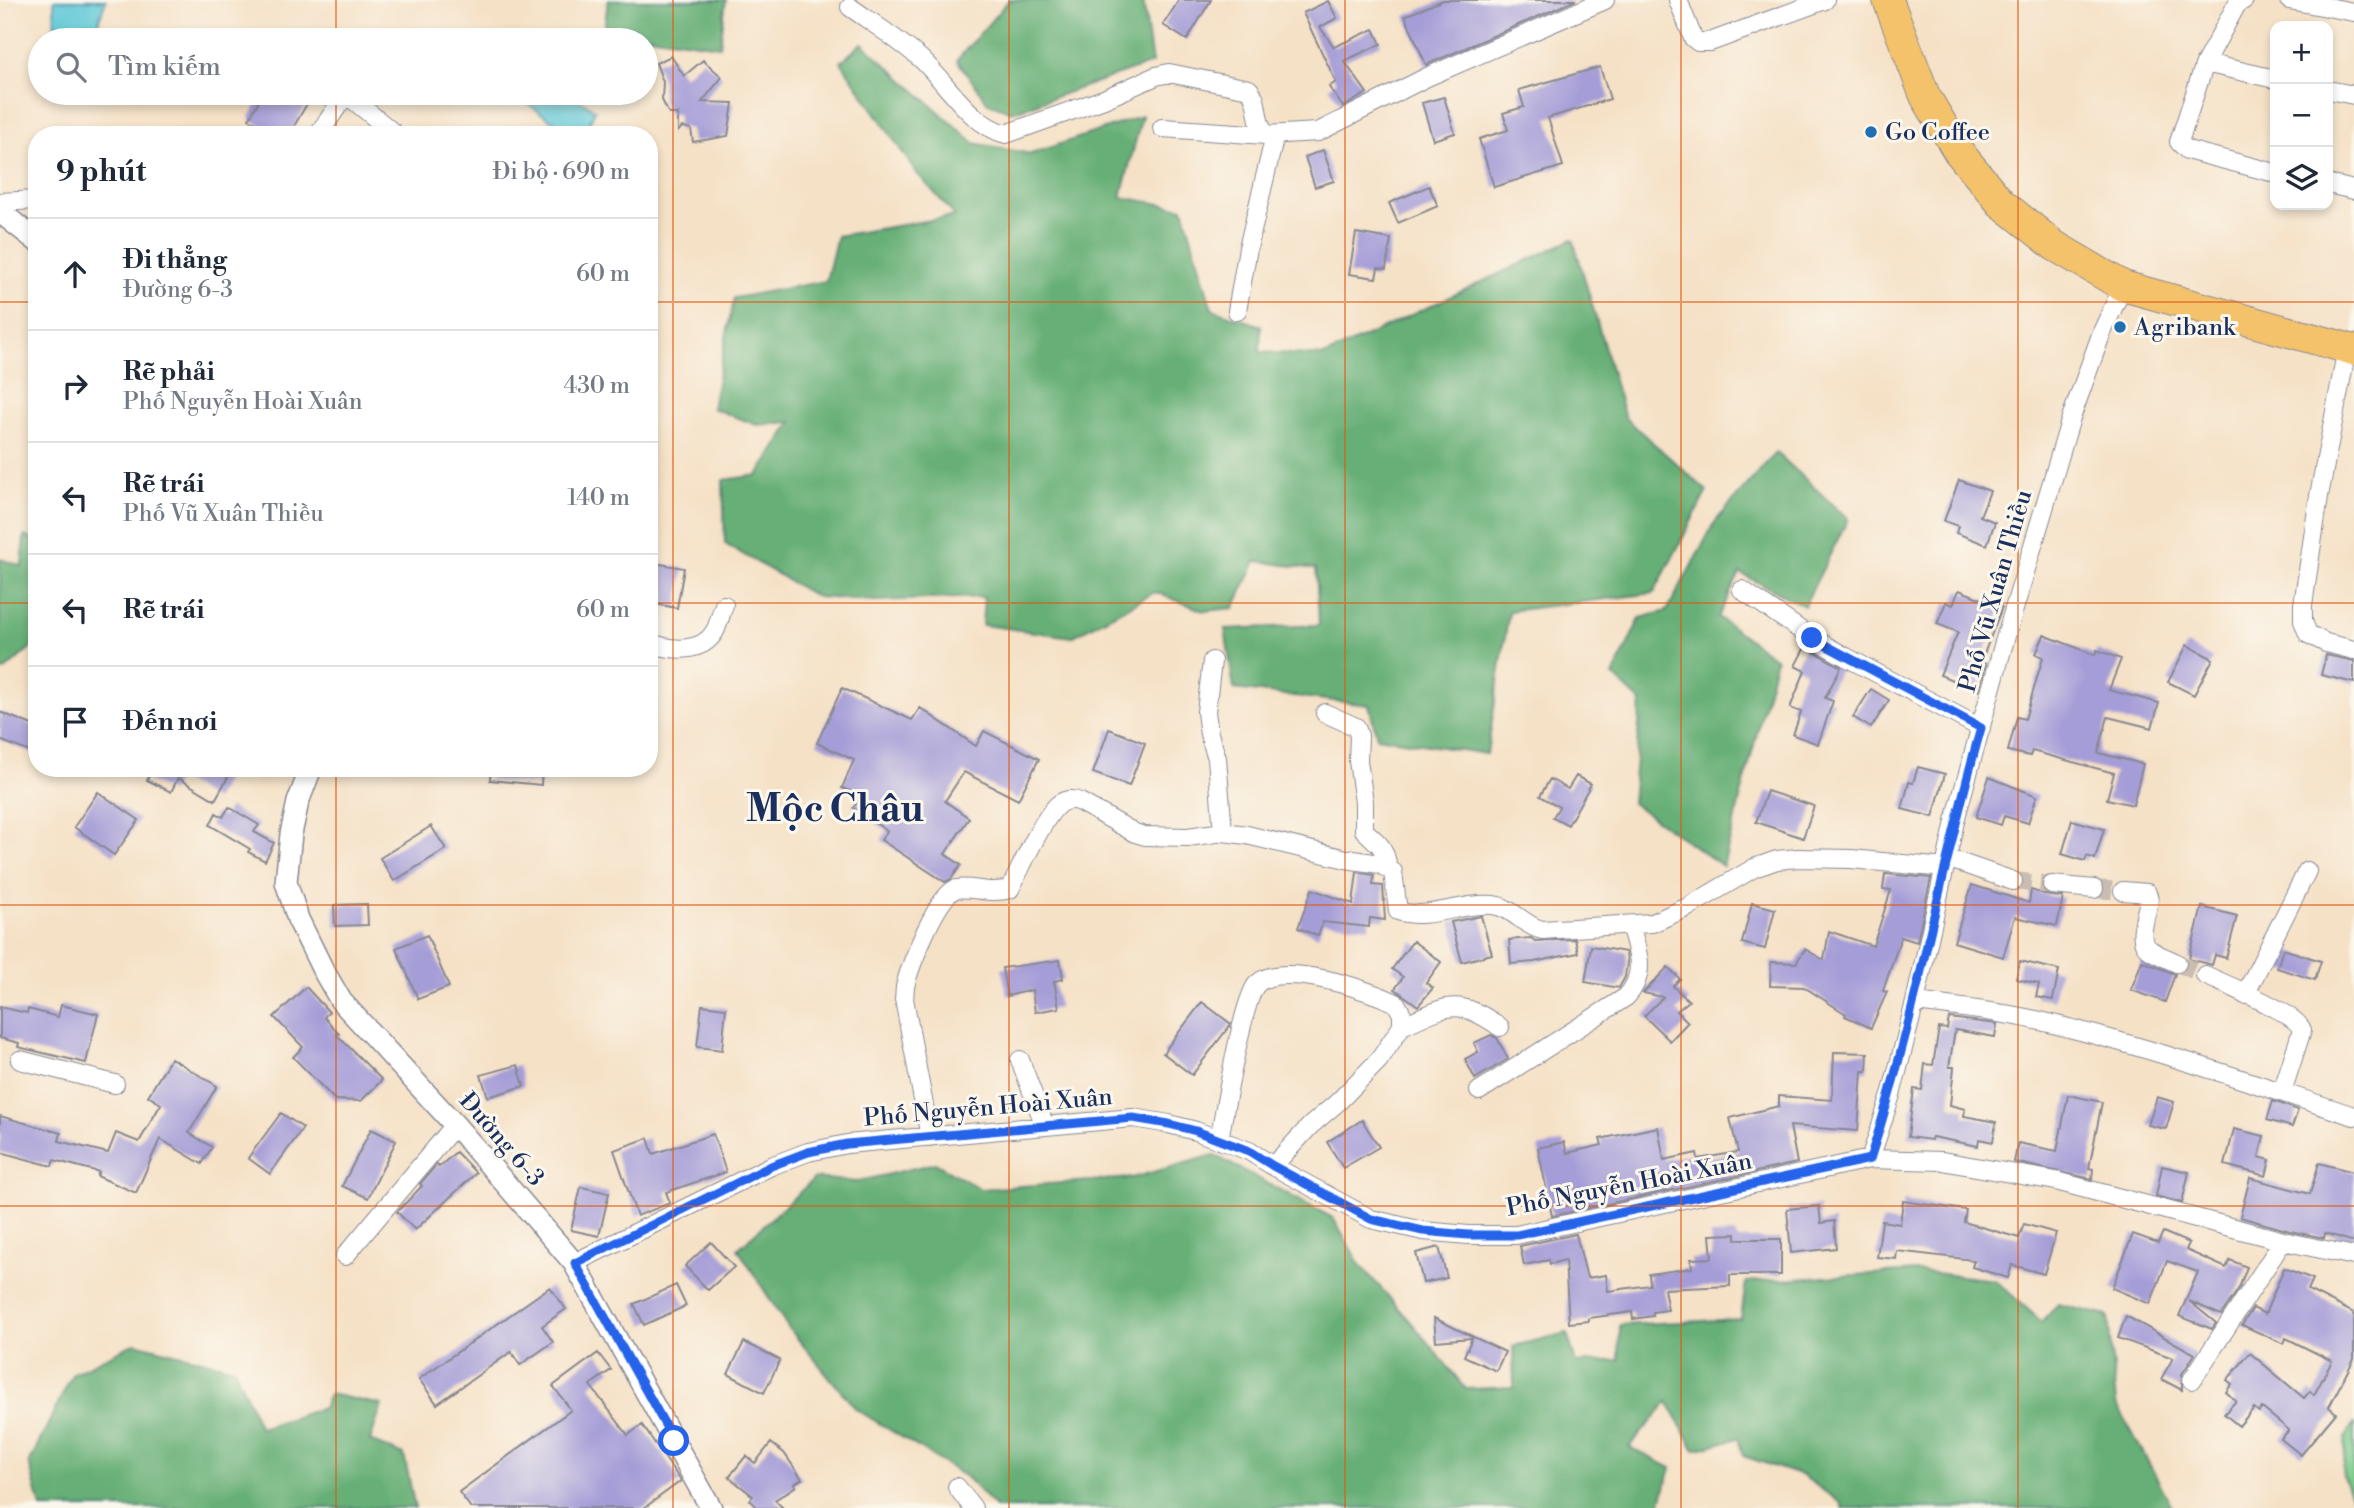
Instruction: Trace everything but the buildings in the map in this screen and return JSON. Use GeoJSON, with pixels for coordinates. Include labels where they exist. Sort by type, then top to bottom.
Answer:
{"type":"FeatureCollection","features":[{"type":"Feature","properties":{"kind":"highway"},"geometry":{"type":"LineString","coordinates":[[1888,0],[1925,96],[1958,151],[2001,203],[2055,246],[2123,286],[2351,349]]}},
{"type":"Feature","properties":{"kind":"street"},"geometry":{"type":"LineString","coordinates":[[1162,128],[1266,135],[1318,132],[1427,77],[1605,0]]}},
{"type":"Feature","properties":{"kind":"street"},"geometry":{"type":"LineString","coordinates":[[1678,0],[1693,38],[1698,42],[1710,42],[1825,0]]}},
{"type":"Feature","properties":{"kind":"street"},"geometry":{"type":"LineString","coordinates":[[2244,0],[2237,4],[2205,63],[2179,142],[2188,150],[2270,172]]}},
{"type":"Feature","properties":{"kind":"street"},"geometry":{"type":"LineString","coordinates":[[2289,0],[2354,12]]}},
{"type":"Feature","properties":{"kind":"street"},"geometry":{"type":"LineString","coordinates":[[850,7],[921,59],[991,130],[1006,134],[1170,73],[1250,89],[1255,95],[1259,126],[1266,135],[1237,311]]}},
{"type":"Feature","properties":{"kind":"street"},"geometry":{"type":"LineString","coordinates":[[2205,63],[2270,78]]}},
{"type":"Feature","properties":{"kind":"street"},"geometry":{"type":"LineString","coordinates":[[2333,91],[2354,95]]}},
{"type":"Feature","properties":{"kind":"street"},"geometry":{"type":"LineString","coordinates":[[324,126],[338,105]]}},
{"type":"Feature","properties":{"kind":"street"},"geometry":{"type":"LineString","coordinates":[[359,105],[385,126]]}},
{"type":"Feature","properties":{"kind":"street"},"geometry":{"type":"LineString","coordinates":[[2333,185],[2354,190]]}},
{"type":"Feature","properties":{"kind":"street"},"geometry":{"type":"LineString","coordinates":[[0,202],[28,200]]}},
{"type":"Feature","properties":{"kind":"street"},"geometry":{"type":"LineString","coordinates":[[0,212],[28,234]]}},
{"type":"Feature","properties":{"kind":"street","name":"Phố Vũ Xuân Thiều"},"geometry":{"type":"LineString","coordinates":[[1870,1159],[1891,1095],[1956,817],[1981,728],[2071,418],[2102,332],[2123,286]]}},
{"type":"Feature","properties":{"kind":"street"},"geometry":{"type":"LineString","coordinates":[[2351,349],[2319,496],[2303,604],[2308,634],[2326,643],[2354,650]]}},
{"type":"Feature","properties":{"kind":"street"},"geometry":{"type":"LineString","coordinates":[[1742,590],[1812,638],[1981,728]]}},
{"type":"Feature","properties":{"kind":"street"},"geometry":{"type":"LineString","coordinates":[[658,645],[671,649],[697,646],[709,639],[716,630],[724,604]]}},
{"type":"Feature","properties":{"kind":"street"},"geometry":{"type":"LineString","coordinates":[[1212,661],[1206,721],[1217,758],[1223,832]]}},
{"type":"Feature","properties":{"kind":"street"},"geometry":{"type":"LineString","coordinates":[[1325,713],[1356,727],[1359,736],[1358,761],[1364,802],[1364,830],[1380,843],[1384,851],[1388,867],[1395,879],[1398,911],[1403,913],[1496,905],[1535,929],[1542,930],[1652,923],[1688,907],[1754,868],[1777,860],[1798,858],[1946,863],[2012,881]]}},
{"type":"Feature","properties":{"kind":"street","name":"Đường 6-3"},"geometry":{"type":"LineString","coordinates":[[308,777],[291,834],[286,882],[298,919],[322,968],[341,1001],[455,1125],[575,1263],[711,1508]]}},
{"type":"Feature","properties":{"kind":"street"},"geometry":{"type":"LineString","coordinates":[[930,1137],[904,999],[905,984],[928,926],[947,893],[954,889],[984,892],[1010,889],[1057,805],[1072,799],[1145,836],[1188,837],[1223,832],[1247,835],[1388,867]]}},
{"type":"Feature","properties":{"kind":"street"},"geometry":{"type":"LineString","coordinates":[[2245,995],[2307,871]]}},
{"type":"Feature","properties":{"kind":"street"},"geometry":{"type":"LineString","coordinates":[[2052,885],[2094,889]]}},
{"type":"Feature","properties":{"kind":"street"},"geometry":{"type":"LineString","coordinates":[[2123,891],[2147,893],[2150,899],[2141,935],[2142,942],[2146,947],[2177,963]]}},
{"type":"Feature","properties":{"kind":"street"},"geometry":{"type":"LineString","coordinates":[[1479,1091],[1626,997],[1637,982],[1640,971],[1638,951],[1629,925]]}},
{"type":"Feature","properties":{"kind":"street"},"geometry":{"type":"LineString","coordinates":[[1219,1140],[1243,1021],[1252,991],[1258,983],[1267,978],[1284,975],[1314,978],[1354,987],[1396,1003],[1402,1014],[1402,1026]]}},
{"type":"Feature","properties":{"kind":"street"},"geometry":{"type":"LineString","coordinates":[[2204,975],[2284,1012],[2300,1025],[2302,1030],[2282,1092]]}},
{"type":"Feature","properties":{"kind":"street"},"geometry":{"type":"LineString","coordinates":[[1914,1002],[2036,1020],[2282,1092],[2354,1116]]}},
{"type":"Feature","properties":{"kind":"street"},"geometry":{"type":"LineString","coordinates":[[1273,1166],[1310,1126],[1379,1060],[1402,1026],[1433,1011],[1458,1006],[1480,1013],[1500,1027]]}},
{"type":"Feature","properties":{"kind":"street"},"geometry":{"type":"LineString","coordinates":[[20,1060],[116,1084]]}},
{"type":"Feature","properties":{"kind":"street"},"geometry":{"type":"LineString","coordinates":[[1020,1060],[1045,1126]]}},
{"type":"Feature","properties":{"kind":"street","name":"Phố Nguyễn Hoài Xuân"},"geometry":{"type":"LineString","coordinates":[[575,1263],[771,1166],[808,1152],[847,1144],[1133,1118],[1196,1131],[1249,1151],[1371,1219],[1423,1231],[1517,1235],[1870,1159],[1942,1161],[2056,1181],[2283,1241],[2354,1256]]}},
{"type":"Feature","properties":{"kind":"street"},"geometry":{"type":"LineString","coordinates":[[345,1256],[455,1125]]}},
{"type":"Feature","properties":{"kind":"street"},"geometry":{"type":"LineString","coordinates":[[2192,1380],[2283,1241]]}},
{"type":"Feature","properties":{"kind":"street"},"geometry":{"type":"LineString","coordinates":[[957,1487],[973,1508]]}},
{"type":"Feature","properties":{"kind":"green space"},"geometry":{"type":"Polygon","coordinates":[[[608,0],[726,0],[720,46],[658,37],[658,28],[604,28],[608,0]]]}},
{"type":"Feature","properties":{"kind":"green space"},"geometry":{"type":"Polygon","coordinates":[[[1009,0],[1143,0],[1152,63],[1012,112],[988,103],[957,60],[1009,0]]]}},
{"type":"Feature","properties":{"kind":"green space"},"geometry":{"type":"Polygon","coordinates":[[[862,43],[974,143],[1031,154],[1142,116],[1121,197],[1183,208],[1212,309],[1261,326],[1260,352],[1324,356],[1573,239],[1625,418],[1707,491],[1654,593],[1509,611],[1487,754],[1377,737],[1369,705],[1234,689],[1225,629],[1319,625],[1316,569],[1256,561],[1234,608],[1204,611],[1155,592],[1072,637],[982,625],[984,597],[875,601],[817,597],[725,544],[723,480],[758,475],[792,422],[757,425],[712,408],[734,298],[826,281],[837,236],[955,216],[915,171],[841,62],[862,43]]]}},
{"type":"Feature","properties":{"kind":"green space"},"geometry":{"type":"Polygon","coordinates":[[[1776,452],[1848,519],[1804,606],[1740,573],[1718,617],[1776,659],[1723,866],[1632,803],[1641,702],[1613,676],[1640,618],[1667,611],[1715,522],[1776,452]]]}},
{"type":"Feature","properties":{"kind":"green space"},"geometry":{"type":"Polygon","coordinates":[[[24,536],[28,537],[28,650],[4,671],[0,669],[0,559],[22,566],[24,536]]]}},
{"type":"Feature","properties":{"kind":"green space"},"geometry":{"type":"Polygon","coordinates":[[[1214,1155],[1333,1218],[1360,1265],[1466,1389],[1514,1387],[1513,1346],[1567,1333],[1576,1363],[1619,1360],[1620,1325],[1741,1319],[1746,1282],[1917,1271],[1995,1280],[2042,1322],[2058,1304],[2108,1316],[2116,1403],[2173,1508],[1842,1508],[1842,1504],[1803,1476],[1743,1456],[1738,1438],[1695,1450],[1668,1402],[1629,1447],[1671,1468],[1659,1508],[996,1508],[966,1477],[856,1409],[787,1326],[738,1249],[815,1178],[856,1182],[935,1163],[981,1189],[1132,1178],[1214,1155]]]}},
{"type":"Feature","properties":{"kind":"green space"},"geometry":{"type":"Polygon","coordinates":[[[135,1343],[234,1368],[260,1428],[323,1408],[329,1394],[382,1405],[370,1441],[404,1455],[415,1508],[41,1508],[29,1463],[73,1373],[135,1343]]]}},
{"type":"Feature","properties":{"kind":"green space"},"geometry":{"type":"Polygon","coordinates":[[[2354,1423],[2354,1503],[2343,1476],[2346,1438],[2354,1423]]]}},
{"type":"Feature","properties":{"kind":"water"},"geometry":{"type":"Polygon","coordinates":[[[54,0],[106,0],[97,28],[55,28],[54,0]]]}},
{"type":"Feature","properties":{"kind":"water"},"geometry":{"type":"Polygon","coordinates":[[[529,105],[588,105],[595,110],[588,126],[560,126],[529,105]]]}},
{"type":"Feature","properties":{"kind":"tunnel"},"geometry":{"type":"LineString","coordinates":[[2013,881],[2052,885]]}},
{"type":"Feature","properties":{"kind":"tunnel"},"geometry":{"type":"LineString","coordinates":[[2094,889],[2123,891]]}},
{"type":"Feature","properties":{"kind":"tunnel"},"geometry":{"type":"LineString","coordinates":[[2177,963],[2205,975]]}},
{"type":"Feature","properties":{"kind":"place","name":"Go Coffee"},"geometry":{"type":"Point","coordinates":[1871,132]}},
{"type":"Feature","properties":{"kind":"place","name":"Agribank"},"geometry":{"type":"Point","coordinates":[2120,327]}},
{"type":"Feature","properties":{"kind":"district","name":"Mộc Châu"},"geometry":{"type":"Point","coordinates":[835,808]}},
{"type":"Feature","properties":{"kind":"route"},"geometry":{"type":"LineString","coordinates":[[674,1441],[575,1263],[771,1166],[808,1152],[847,1144],[1133,1118],[1196,1131],[1249,1151],[1371,1219],[1423,1231],[1468,1235],[1517,1235],[1870,1159],[1891,1095],[1956,817],[1981,728],[1812,638]]}}]}
